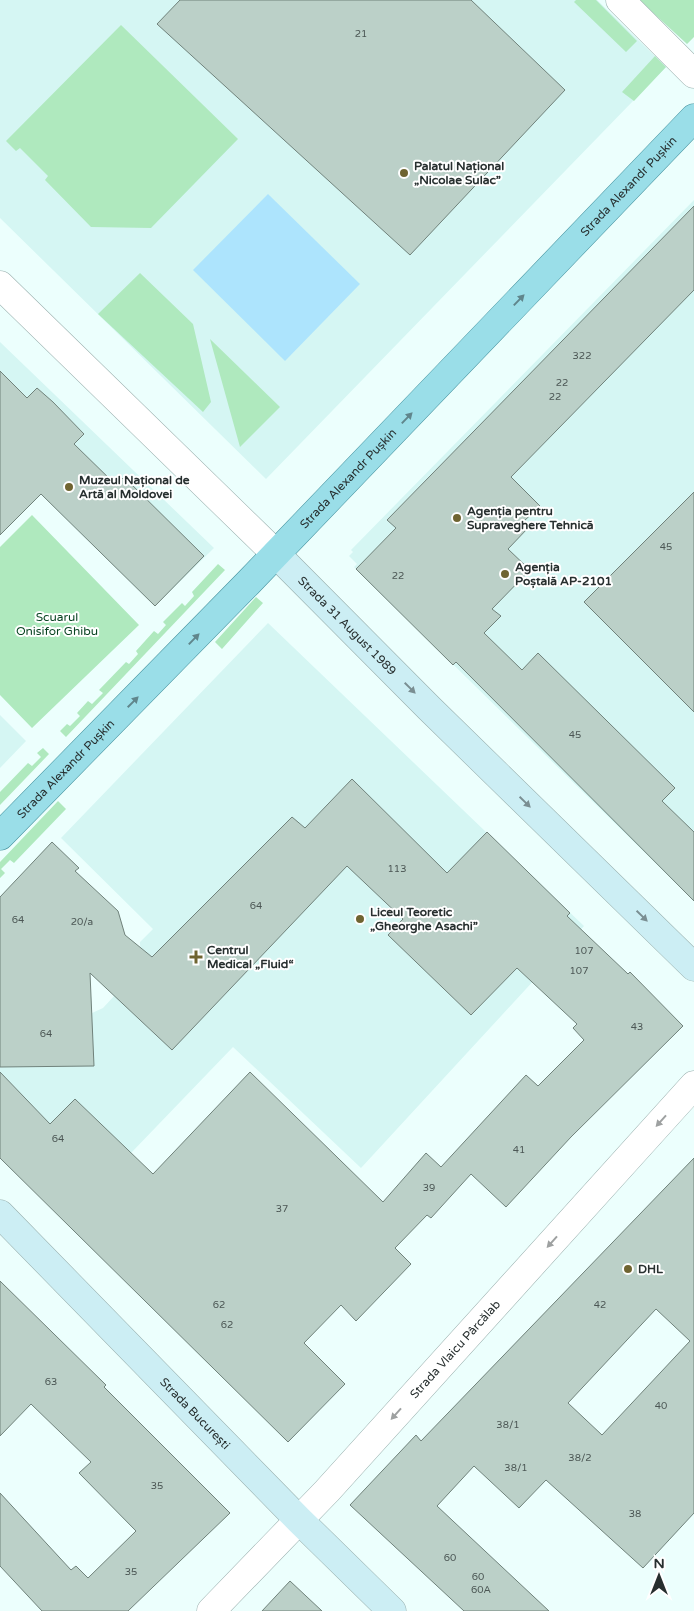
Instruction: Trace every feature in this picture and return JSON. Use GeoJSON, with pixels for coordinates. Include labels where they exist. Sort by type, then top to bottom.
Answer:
{"type":"FeatureCollection","features":[{"type":"Feature","properties":{"kind":"main road","name":"Strada Alexandr Pușkin"},"geometry":{"type":"LineString","coordinates":[[0,836],[276,554],[694,118]]}},
{"type":"Feature","properties":{"kind":"street"},"geometry":{"type":"LineString","coordinates":[[620,0],[694,74]]}},
{"type":"Feature","properties":{"kind":"street","name":"Strada 31 August 1989"},"geometry":{"type":"LineString","coordinates":[[0,285],[276,554],[429,708],[694,967]]}},
{"type":"Feature","properties":{"kind":"street","name":"Strada Vlaicu Pârcălab"},"geometry":{"type":"LineString","coordinates":[[211,1611],[299,1520],[694,1085]]}},
{"type":"Feature","properties":{"kind":"street","name":"Strada București"},"geometry":{"type":"LineString","coordinates":[[0,1214],[299,1520],[392,1611]]}},
{"type":"Feature","properties":{"kind":"shaded area"},"geometry":{"type":"Polygon","coordinates":[[[0,0],[597,0],[666,67],[266,479],[0,218],[0,0]]]}},
{"type":"Feature","properties":{"kind":"shaded area"},"geometry":{"type":"Polygon","coordinates":[[[694,200],[694,901],[354,567],[357,564],[349,556],[353,552],[351,550],[694,200]]]}},
{"type":"Feature","properties":{"kind":"shaded area","name":"Muzeul Național de Artă al Moldovei"},"geometry":{"type":"Polygon","coordinates":[[[0,342],[214,548],[155,606],[41,494],[0,535],[0,342]]]}},
{"type":"Feature","properties":{"kind":"shaded area","name":"Liceul Teoretic „Gheorghe Asachi”"},"geometry":{"type":"Polygon","coordinates":[[[268,623],[584,926],[361,1168],[233,1047],[131,1153],[0,1158],[0,898],[73,1012],[92,1013],[103,1008],[141,967],[140,942],[153,929],[61,838],[268,623]]]}},
{"type":"Feature","properties":{"kind":"shaded area"},"geometry":{"type":"Polygon","coordinates":[[[0,715],[26,741],[0,768],[0,715]]]}},
{"type":"Feature","properties":{"kind":"green space"},"geometry":{"type":"Polygon","coordinates":[[[576,0],[596,0],[637,41],[626,52],[574,2],[576,0]]]}},
{"type":"Feature","properties":{"kind":"green space"},"geometry":{"type":"Polygon","coordinates":[[[639,0],[694,0],[694,37],[687,44],[639,0]]]}},
{"type":"Feature","properties":{"kind":"green space"},"geometry":{"type":"Polygon","coordinates":[[[121,25],[238,139],[151,228],[91,227],[45,180],[48,176],[20,148],[16,151],[6,141],[121,25]]]}},
{"type":"Feature","properties":{"kind":"green space"},"geometry":{"type":"Polygon","coordinates":[[[655,56],[666,67],[634,101],[622,92],[655,56]]]}},
{"type":"Feature","properties":{"kind":"green space"},"geometry":{"type":"Polygon","coordinates":[[[140,273],[193,324],[211,402],[203,412],[98,314],[140,273]]]}},
{"type":"Feature","properties":{"kind":"green space"},"geometry":{"type":"Polygon","coordinates":[[[210,339],[280,407],[240,447],[210,339]]]}},
{"type":"Feature","properties":{"kind":"green space","name":"Scuarul Onisifor Ghibu"},"geometry":{"type":"Polygon","coordinates":[[[32,515],[139,625],[32,728],[0,695],[0,547],[32,515]]]}},
{"type":"Feature","properties":{"kind":"green space"},"geometry":{"type":"Polygon","coordinates":[[[218,564],[225,570],[66,737],[60,731],[67,724],[70,726],[80,716],[77,713],[88,701],[92,704],[103,693],[99,690],[126,662],[129,664],[138,654],[136,651],[154,631],[158,634],[166,625],[163,622],[182,603],[185,606],[194,596],[192,592],[218,564]]]}},
{"type":"Feature","properties":{"kind":"green space"},"geometry":{"type":"Polygon","coordinates":[[[256,597],[263,603],[222,649],[215,642],[256,597]]]}},
{"type":"Feature","properties":{"kind":"green space"},"geometry":{"type":"Polygon","coordinates":[[[43,748],[49,754],[0,805],[0,792],[28,763],[32,766],[41,757],[37,753],[43,748]]]}},
{"type":"Feature","properties":{"kind":"green space"},"geometry":{"type":"Polygon","coordinates":[[[58,801],[66,809],[14,863],[10,860],[1,869],[5,873],[0,878],[0,862],[58,801]]]}},
{"type":"Feature","properties":{"kind":"water"},"geometry":{"type":"Polygon","coordinates":[[[268,194],[360,284],[285,361],[193,270],[268,194]]]}},
{"type":"Feature","properties":{"kind":"building","name":"Palatul Național „Nicolae Sulac”"},"geometry":{"type":"Polygon","coordinates":[[[180,0],[471,0],[565,90],[410,255],[157,24],[180,0]]]}},
{"type":"Feature","properties":{"kind":"building"},"geometry":{"type":"Polygon","coordinates":[[[694,206],[694,290],[511,477],[540,506],[523,522],[528,528],[508,549],[530,570],[492,609],[501,616],[484,633],[522,670],[538,653],[675,788],[662,801],[694,832],[694,901],[456,662],[453,665],[356,569],[396,528],[387,520],[694,206]]]}},
{"type":"Feature","properties":{"kind":"building","name":"Muzeul Național de Artă al Moldovei"},"geometry":{"type":"Polygon","coordinates":[[[0,371],[27,398],[37,388],[53,402],[84,434],[74,444],[116,485],[124,477],[204,556],[155,606],[41,494],[0,535],[0,371]]]}},
{"type":"Feature","properties":{"kind":"building"},"geometry":{"type":"Polygon","coordinates":[[[694,492],[694,712],[584,602],[694,492]]]}},
{"type":"Feature","properties":{"kind":"building"},"geometry":{"type":"Polygon","coordinates":[[[352,779],[447,873],[487,832],[570,913],[567,916],[628,974],[630,972],[683,1026],[571,1137],[506,1207],[471,1174],[431,1218],[427,1215],[395,1248],[411,1264],[356,1321],[341,1305],[304,1343],[345,1384],[288,1442],[0,1158],[0,1072],[50,1124],[75,1099],[153,1174],[250,1072],[383,1202],[426,1153],[441,1167],[526,1075],[538,1086],[584,1040],[573,1028],[577,1024],[517,968],[471,1015],[388,935],[403,919],[347,866],[172,1050],[90,973],[94,1066],[0,1067],[0,897],[52,842],[79,868],[75,871],[118,911],[125,935],[152,957],[292,817],[305,828],[352,779]]]}},
{"type":"Feature","properties":{"kind":"building"},"geometry":{"type":"Polygon","coordinates":[[[694,1158],[694,1513],[643,1568],[546,1480],[519,1508],[474,1466],[437,1506],[549,1611],[464,1611],[350,1505],[416,1435],[421,1441],[694,1158]],[[656,1309],[568,1403],[602,1435],[690,1341],[656,1309]]]}},
{"type":"Feature","properties":{"kind":"building"},"geometry":{"type":"Polygon","coordinates":[[[0,1281],[106,1385],[104,1387],[230,1513],[128,1611],[42,1611],[0,1566],[0,1493],[71,1570],[76,1566],[88,1578],[136,1531],[79,1473],[91,1462],[31,1404],[0,1436],[0,1281]]]}},
{"type":"Feature","properties":{"kind":"building"},"geometry":{"type":"Polygon","coordinates":[[[290,1581],[322,1611],[262,1611],[290,1581]]]}},
{"type":"Feature","properties":{"kind":"place","name":"Palatul Național „Nicolae Sulac”"},"geometry":{"type":"Point","coordinates":[404,173]}},
{"type":"Feature","properties":{"kind":"place","name":"Muzeul Național de Artă al Moldovei"},"geometry":{"type":"Point","coordinates":[69,487]}},
{"type":"Feature","properties":{"kind":"place","name":"Agenția pentru Supraveghere Tehnică"},"geometry":{"type":"Point","coordinates":[457,518]}},
{"type":"Feature","properties":{"kind":"place","name":"Agenția Poștală AP-2101"},"geometry":{"type":"Point","coordinates":[505,574]}},
{"type":"Feature","properties":{"kind":"place","name":"Liceul Teoretic „Gheorghe Asachi”"},"geometry":{"type":"Point","coordinates":[360,919]}},
{"type":"Feature","properties":{"kind":"place","name":"Centrul Medical „Fluid“"},"geometry":{"type":"Point","coordinates":[196,957]}},
{"type":"Feature","properties":{"kind":"place","name":"DHL"},"geometry":{"type":"Point","coordinates":[628,1269]}}]}
